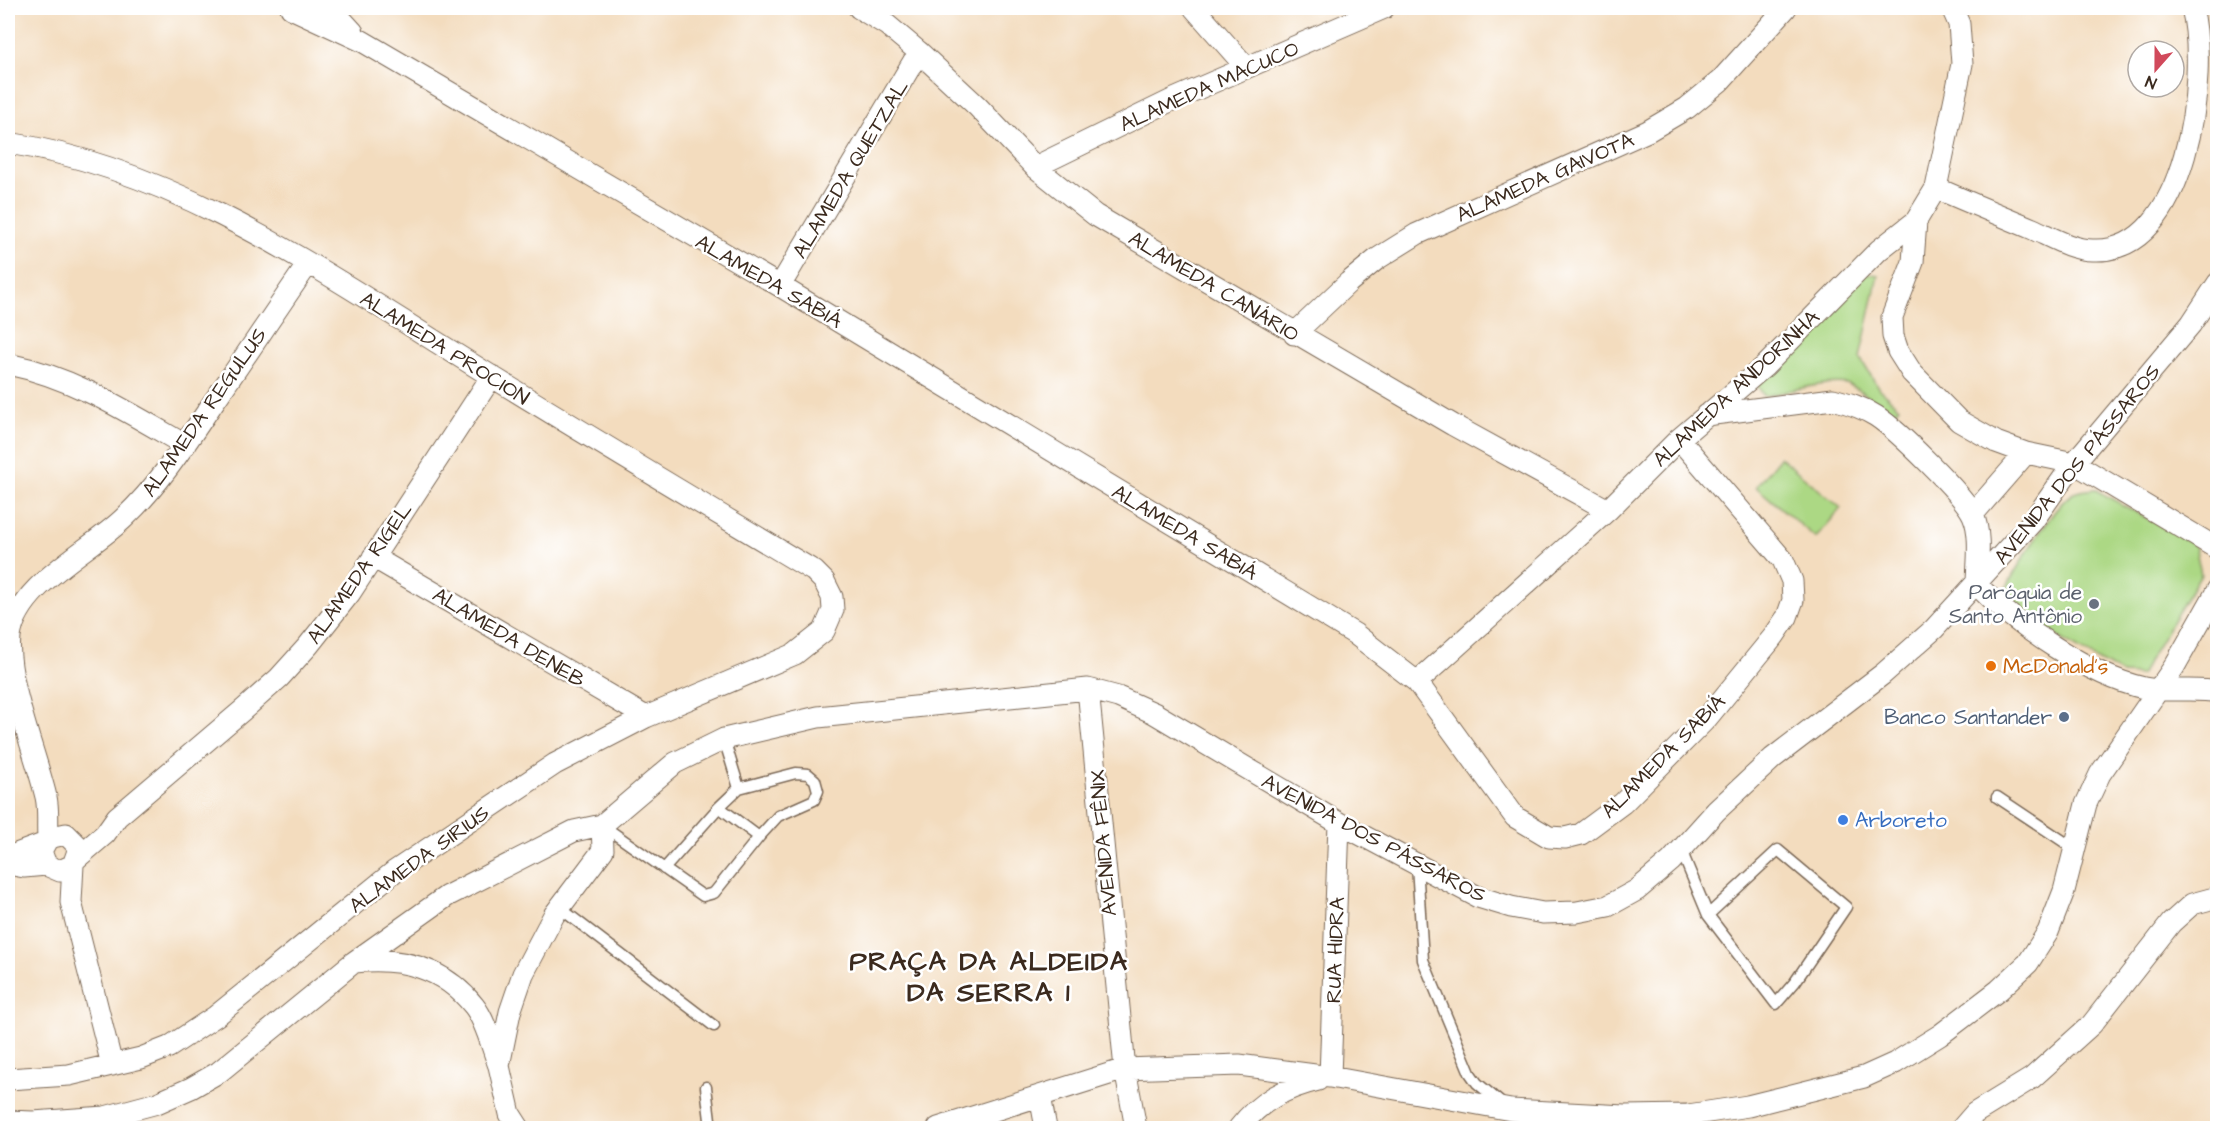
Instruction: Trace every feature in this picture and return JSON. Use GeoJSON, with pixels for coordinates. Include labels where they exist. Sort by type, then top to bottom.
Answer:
{"type":"FeatureCollection","features":[{"type":"Feature","properties":{"kind":"street","name":"ALAMEDA SABIÁ"},"geometry":{"type":"LineString","coordinates":[[291,8],[362,41],[780,286],[1355,634],[1417,682],[1515,818],[1549,837],[1565,838],[1581,834],[1623,803],[1707,718],[1774,636],[1787,617],[1793,600],[1792,581],[1783,560],[1679,439]]}},
{"type":"Feature","properties":{"kind":"street"},"geometry":{"type":"LineString","coordinates":[[331,8],[362,41]]}},
{"type":"Feature","properties":{"kind":"street","name":"ALAMEDA CANÁRIO"},"geometry":{"type":"LineString","coordinates":[[859,8],[887,25],[919,52],[977,106],[1035,167],[1095,215],[1294,334],[1608,510]]}},
{"type":"Feature","properties":{"kind":"street"},"geometry":{"type":"LineString","coordinates":[[1194,8],[1246,67]]}},
{"type":"Feature","properties":{"kind":"street","name":"ALAMEDA MACUCO"},"geometry":{"type":"LineString","coordinates":[[1035,167],[1246,67],[1384,8]]}},
{"type":"Feature","properties":{"kind":"street","name":"ALAMEDA GAIVOTA"},"geometry":{"type":"LineString","coordinates":[[1294,334],[1363,270],[1417,234],[1648,131],[1687,108],[1720,81],[1786,8]]}},
{"type":"Feature","properties":{"kind":"street","name":"ALAMEDA ANDORINHA"},"geometry":{"type":"LineString","coordinates":[[1417,682],[1608,510],[1679,439],[1765,366],[1879,250],[1917,221],[1936,188],[1962,64],[1959,24],[1952,8]]}},
{"type":"Feature","properties":{"kind":"street"},"geometry":{"type":"LineString","coordinates":[[1936,188],[2066,244],[2091,251],[2107,250],[2129,242],[2145,231],[2167,200],[2181,166],[2198,97],[2199,58],[2192,8]]}},
{"type":"Feature","properties":{"kind":"street","name":"ALAMEDA QUETZAL"},"geometry":{"type":"LineString","coordinates":[[780,286],[919,52]]}},
{"type":"Feature","properties":{"kind":"street","name":"ALAMEDA PROCION"},"geometry":{"type":"LineString","coordinates":[[8,143],[95,161],[178,193],[308,264],[814,571],[824,581],[832,597],[830,621]]}},
{"type":"Feature","properties":{"kind":"street"},"geometry":{"type":"LineString","coordinates":[[1917,221],[1913,262],[1892,317],[1893,336],[1898,351],[1912,373],[1959,421],[1996,442],[2026,453],[2074,463],[2217,549]]}},
{"type":"Feature","properties":{"kind":"street"},"geometry":{"type":"LineString","coordinates":[[1879,250],[1913,262]]}},
{"type":"Feature","properties":{"kind":"street","name":"ALAMEDA REGULUS"},"geometry":{"type":"LineString","coordinates":[[57,838],[16,691],[9,648],[14,623],[23,604],[39,586],[124,519],[149,492],[185,445],[308,264]]}},
{"type":"Feature","properties":{"kind":"street","name":"AVENIDA DOS PÁSSAROS"},"geometry":{"type":"LineString","coordinates":[[8,1121],[33,1122],[105,1117],[158,1103],[191,1088],[219,1072],[354,962],[408,922],[494,870],[574,831],[602,825],[675,763],[724,739],[818,717],[1088,689],[1118,697],[1154,713],[1339,823],[1478,897],[1510,907],[1543,913],[1577,912],[1608,906],[1637,890],[1681,850],[1716,811],[1773,758],[1883,674],[1934,629],[1977,585],[2033,521],[2074,463],[2184,332],[2217,283]]}},
{"type":"Feature","properties":{"kind":"street"},"geometry":{"type":"LineString","coordinates":[[8,364],[49,375],[91,392],[185,445]]}},
{"type":"Feature","properties":{"kind":"street","name":"ALAMEDA RIGEL"},"geometry":{"type":"LineString","coordinates":[[75,862],[97,842],[117,818],[279,678],[350,593],[492,376]]}},
{"type":"Feature","properties":{"kind":"street"},"geometry":{"type":"LineString","coordinates":[[1706,415],[1824,400],[1853,404],[1878,417],[1961,496],[1973,514],[1977,536],[1977,585],[2000,609],[2055,646],[2118,679],[2158,690],[2217,691]]}},
{"type":"Feature","properties":{"kind":"street"},"geometry":{"type":"LineString","coordinates":[[1973,514],[2026,453]]}},
{"type":"Feature","properties":{"kind":"street","name":"ALAMEDA DENEB"},"geometry":{"type":"LineString","coordinates":[[373,556],[646,717]]}},
{"type":"Feature","properties":{"kind":"street"},"geometry":{"type":"LineString","coordinates":[[938,1128],[1125,1069],[1239,1065],[1330,1077],[1511,1110],[1625,1116],[1688,1115],[1748,1106],[1835,1087],[1895,1063],[1940,1035],[1999,990],[2028,963],[2048,932],[2064,891],[2086,804],[2100,774],[2158,690],[2217,589]]}},
{"type":"Feature","properties":{"kind":"street","name":"ALAMEDA SIRIUS"},"geometry":{"type":"LineString","coordinates":[[8,1079],[69,1075],[141,1058],[170,1047],[216,1016],[395,871],[555,764],[646,717],[795,654],[814,641],[830,621]]}},
{"type":"Feature","properties":{"kind":"street","name":"AVENIDA FÊNIX"},"geometry":{"type":"LineString","coordinates":[[1088,689],[1125,1069],[1136,1128]]}},
{"type":"Feature","properties":{"kind":"street","name":"ALAMEDA RIGEL"},"geometry":{"type":"LineString","coordinates":[[8,857],[117,818]]}},
{"type":"Feature","properties":{"kind":"street","name":"RUA HIDRA"},"geometry":{"type":"LineString","coordinates":[[1330,1077],[1339,823]]}},
{"type":"Feature","properties":{"kind":"street"},"geometry":{"type":"LineString","coordinates":[[499,1066],[510,1012],[523,974],[557,912],[603,850],[602,825]]}},
{"type":"Feature","properties":{"kind":"street"},"geometry":{"type":"LineString","coordinates":[[71,902],[42,859],[57,838],[76,844],[71,902],[112,1065]]}},
{"type":"Feature","properties":{"kind":"street"},"geometry":{"type":"LineString","coordinates":[[8,864],[24,867],[49,867],[60,871],[75,862]]}},
{"type":"Feature","properties":{"kind":"street"},"geometry":{"type":"LineString","coordinates":[[1962,1128],[1975,1113],[2032,1078],[2060,1055],[2092,1024],[2171,923],[2192,904],[2216,897]]}},
{"type":"Feature","properties":{"kind":"street"},"geometry":{"type":"LineString","coordinates":[[354,962],[382,959],[407,962],[446,981],[476,1008],[499,1066],[510,1114],[519,1128]]}},
{"type":"Feature","properties":{"kind":"street"},"geometry":{"type":"LineString","coordinates":[[1239,1128],[1251,1113],[1271,1098],[1293,1086],[1330,1077]]}},
{"type":"Feature","properties":{"kind":"street"},"geometry":{"type":"LineString","coordinates":[[1040,1096],[1046,1128]]}},
{"type":"Feature","properties":{"kind":"lane"},"geometry":{"type":"LineString","coordinates":[[724,739],[739,788]]}},
{"type":"Feature","properties":{"kind":"lane"},"geometry":{"type":"LineString","coordinates":[[602,825],[664,869],[703,896],[710,896],[778,816],[814,800],[818,791],[815,780],[808,774],[796,773],[739,788],[664,869]]}},
{"type":"Feature","properties":{"kind":"lane"},"geometry":{"type":"LineString","coordinates":[[1997,797],[2074,849]]}},
{"type":"Feature","properties":{"kind":"lane"},"geometry":{"type":"LineString","coordinates":[[719,807],[759,837]]}},
{"type":"Feature","properties":{"kind":"lane"},"geometry":{"type":"LineString","coordinates":[[1681,850],[1708,915],[1776,1004],[1795,982],[1846,907],[1778,850],[1708,915]]}},
{"type":"Feature","properties":{"kind":"lane"},"geometry":{"type":"LineString","coordinates":[[1417,865],[1423,960],[1470,1073],[1492,1097],[1511,1110]]}},
{"type":"Feature","properties":{"kind":"lane"},"geometry":{"type":"LineString","coordinates":[[557,912],[714,1026]]}},
{"type":"Feature","properties":{"kind":"lane"},"geometry":{"type":"LineString","coordinates":[[706,1087],[711,1128]]}},
{"type":"Feature","properties":{"kind":"green space"},"geometry":{"type":"Polygon","coordinates":[[[1866,273],[1878,275],[1860,358],[1879,389],[1899,407],[1892,415],[1861,392],[1843,383],[1764,396],[1757,385],[1816,332],[1866,273]]]}},
{"type":"Feature","properties":{"kind":"green space"},"geometry":{"type":"Polygon","coordinates":[[[1780,457],[1841,508],[1816,538],[1756,487],[1780,457]]]}},
{"type":"Feature","properties":{"kind":"green space"},"geometry":{"type":"Polygon","coordinates":[[[2094,489],[2195,545],[2201,574],[2140,675],[2121,674],[2001,603],[2011,579],[2054,512],[2072,494],[2094,489]]]}},
{"type":"Feature","properties":{"kind":"place","name":"Paróquia de Santo Antônio"},"geometry":{"type":"Point","coordinates":[2094,604]}},
{"type":"Feature","properties":{"kind":"place","name":"McDonald's"},"geometry":{"type":"Point","coordinates":[1991,666]}},
{"type":"Feature","properties":{"kind":"place","name":"Banco Santander"},"geometry":{"type":"Point","coordinates":[2064,717]}},
{"type":"Feature","properties":{"kind":"place","name":"Arboreto"},"geometry":{"type":"Point","coordinates":[1843,820]}},
{"type":"Feature","properties":{"kind":"district","name":"PRAÇA DA ALDEIDA DA SERRA 1"},"geometry":{"type":"Point","coordinates":[989,976]}}]}
